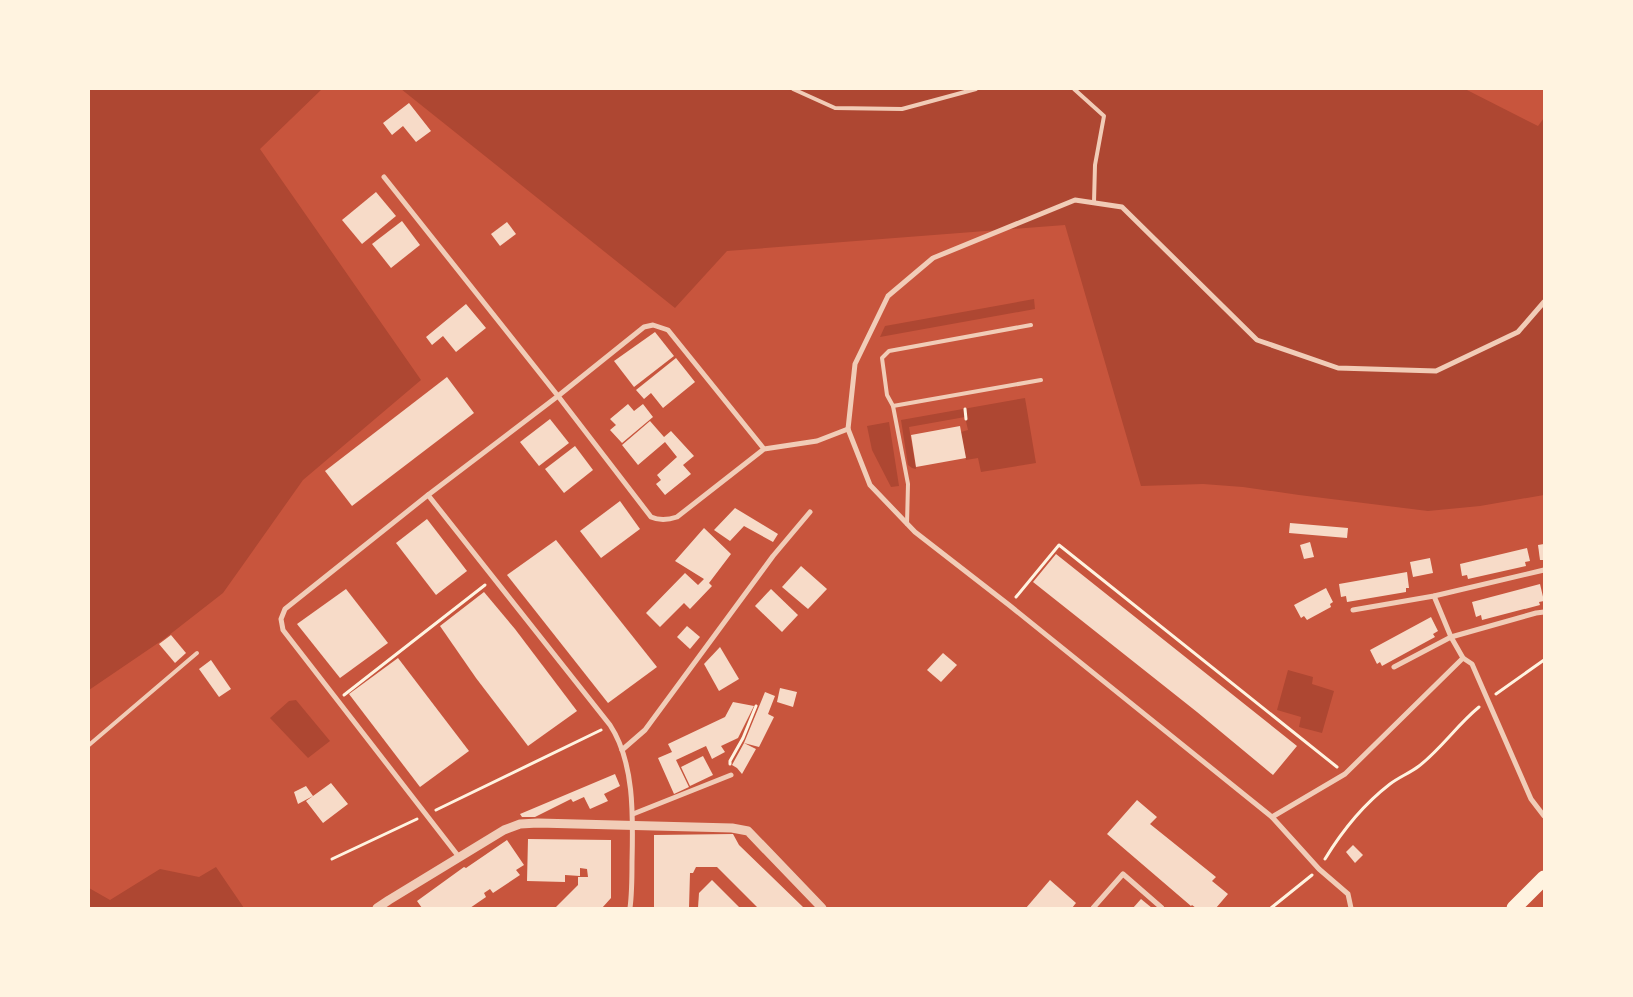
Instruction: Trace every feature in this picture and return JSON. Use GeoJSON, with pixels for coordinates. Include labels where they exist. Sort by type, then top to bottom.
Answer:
{"type":"FeatureCollection","features":[{"type":"Feature","properties":{"kind":"highway"},"geometry":{"type":"LineString","coordinates":[[1514,908],[1544,878]]}},
{"type":"Feature","properties":{"kind":"street"},"geometry":{"type":"LineString","coordinates":[[384,177],[651,516],[657,519],[670,519],[677,516],[764,450],[817,441],[848,429]]}},
{"type":"Feature","properties":{"kind":"street"},"geometry":{"type":"LineString","coordinates":[[1351,908],[1348,894],[1319,869],[1272,816],[915,532],[870,485],[848,429],[855,364],[888,296],[933,258],[1075,200],[1122,207],[1257,340],[1338,368],[1436,371],[1518,332],[1544,302]]}},
{"type":"Feature","properties":{"kind":"street"},"geometry":{"type":"LineString","coordinates":[[460,857],[283,630],[281,619],[285,609],[644,327],[658,326],[668,330],[764,450]]}},
{"type":"Feature","properties":{"kind":"street"},"geometry":{"type":"LineString","coordinates":[[428,495],[610,725],[622,750],[633,802],[630,908]]}},
{"type":"Feature","properties":{"kind":"street"},"geometry":{"type":"LineString","coordinates":[[622,750],[645,730],[773,556],[810,512]]}},
{"type":"Feature","properties":{"kind":"street"},"geometry":{"type":"LineString","coordinates":[[1352,610],[1434,596],[1544,570]]}},
{"type":"Feature","properties":{"kind":"street"},"geometry":{"type":"LineString","coordinates":[[1434,596],[1451,637],[1463,658],[1472,664],[1531,799],[1544,816]]}},
{"type":"Feature","properties":{"kind":"street"},"geometry":{"type":"LineString","coordinates":[[1394,667],[1451,637],[1536,612],[1544,612]]}},
{"type":"Feature","properties":{"kind":"street"},"geometry":{"type":"LineString","coordinates":[[1272,816],[1345,774],[1463,658]]}},
{"type":"Feature","properties":{"kind":"street"},"geometry":{"type":"LineString","coordinates":[[633,814],[731,775]]}},
{"type":"Feature","properties":{"kind":"street"},"geometry":{"type":"LineString","coordinates":[[377,908],[504,830],[520,824],[538,823],[732,828],[748,831],[822,908]]}},
{"type":"Feature","properties":{"kind":"street"},"geometry":{"type":"LineString","coordinates":[[1093,908],[1123,874],[1162,908]]}},
{"type":"Feature","properties":{"kind":"lane"},"geometry":{"type":"LineString","coordinates":[[794,89],[836,108],[902,109],[976,89]]}},
{"type":"Feature","properties":{"kind":"lane"},"geometry":{"type":"LineString","coordinates":[[1074,89],[1104,116],[1095,165],[1094,202]]}},
{"type":"Feature","properties":{"kind":"lane"},"geometry":{"type":"LineString","coordinates":[[907,524],[908,484],[893,406],[887,395],[881,362],[884,354],[889,350],[1031,325]]}},
{"type":"Feature","properties":{"kind":"lane"},"geometry":{"type":"LineString","coordinates":[[893,406],[1041,380]]}},
{"type":"Feature","properties":{"kind":"lane"},"geometry":{"type":"LineString","coordinates":[[89,746],[197,654]]}},
{"type":"Feature","properties":{"kind":"path"},"geometry":{"type":"LineString","coordinates":[[965,409],[966,419]]}},
{"type":"Feature","properties":{"kind":"path"},"geometry":{"type":"LineString","coordinates":[[1009,605],[1059,545],[1345,774]]}},
{"type":"Feature","properties":{"kind":"path"},"geometry":{"type":"LineString","coordinates":[[338,700],[494,578]]}},
{"type":"Feature","properties":{"kind":"path"},"geometry":{"type":"LineString","coordinates":[[1271,908],[1319,869],[1337,840],[1356,816],[1391,784],[1419,766],[1438,749],[1458,726],[1488,700],[1544,660]]}},
{"type":"Feature","properties":{"kind":"path"},"geometry":{"type":"LineString","coordinates":[[731,775],[730,761],[756,706]]}},
{"type":"Feature","properties":{"kind":"path"},"geometry":{"type":"LineString","coordinates":[[435,810],[602,729]]}},
{"type":"Feature","properties":{"kind":"path"},"geometry":{"type":"LineString","coordinates":[[332,859],[417,819]]}},
{"type":"Feature","properties":{"kind":"shaded area"},"geometry":{"type":"Polygon","coordinates":[[[89,89],[322,89],[260,149],[421,380],[303,480],[223,593],[164,639],[89,690],[89,89]]]}},
{"type":"Feature","properties":{"kind":"shaded area"},"geometry":{"type":"Polygon","coordinates":[[[401,89],[1465,89],[1538,126],[1544,118],[1544,495],[1480,506],[1428,511],[1243,487],[1203,484],[1141,486],[1065,225],[727,251],[675,308],[401,89]]]}},
{"type":"Feature","properties":{"kind":"shaded area"},"geometry":{"type":"Polygon","coordinates":[[[1034,299],[1035,309],[880,337],[885,326],[1034,299]]]}},
{"type":"Feature","properties":{"kind":"shaded area"},"geometry":{"type":"Polygon","coordinates":[[[1025,398],[1036,463],[981,472],[978,458],[966,460],[961,432],[968,430],[965,417],[909,427],[916,469],[908,465],[901,420],[1025,398]]]}},
{"type":"Feature","properties":{"kind":"shaded area"},"geometry":{"type":"Polygon","coordinates":[[[889,422],[899,486],[891,487],[872,450],[867,426],[889,422]]]}},
{"type":"Feature","properties":{"kind":"shaded area"},"geometry":{"type":"Polygon","coordinates":[[[1288,670],[1313,677],[1312,684],[1334,691],[1322,733],[1299,727],[1301,717],[1277,710],[1288,670]]]}},
{"type":"Feature","properties":{"kind":"shaded area"},"geometry":{"type":"Polygon","coordinates":[[[296,700],[330,741],[308,758],[270,718],[289,701],[296,700]]]}},
{"type":"Feature","properties":{"kind":"shaded area"},"geometry":{"type":"Polygon","coordinates":[[[216,867],[244,908],[89,908],[89,888],[110,900],[160,869],[199,877],[216,867]]]}},
{"type":"Feature","properties":{"kind":"building"},"geometry":{"type":"Polygon","coordinates":[[[409,103],[431,131],[416,142],[403,126],[392,135],[383,123],[409,103]]]}},
{"type":"Feature","properties":{"kind":"building"},"geometry":{"type":"Polygon","coordinates":[[[376,192],[396,216],[362,244],[342,220],[376,192]]]}},
{"type":"Feature","properties":{"kind":"building"},"geometry":{"type":"Polygon","coordinates":[[[402,221],[420,245],[391,268],[372,244],[402,221]]]}},
{"type":"Feature","properties":{"kind":"building"},"geometry":{"type":"Polygon","coordinates":[[[507,222],[516,234],[500,246],[491,234],[507,222]]]}},
{"type":"Feature","properties":{"kind":"building"},"geometry":{"type":"Polygon","coordinates":[[[466,304],[486,328],[456,352],[443,336],[432,345],[426,337],[466,304]]]}},
{"type":"Feature","properties":{"kind":"building"},"geometry":{"type":"Polygon","coordinates":[[[655,332],[674,356],[634,387],[614,361],[655,332]]]}},
{"type":"Feature","properties":{"kind":"building"},"geometry":{"type":"Polygon","coordinates":[[[676,358],[695,382],[663,408],[651,393],[644,399],[636,390],[676,358]]]}},
{"type":"Feature","properties":{"kind":"building"},"geometry":{"type":"Polygon","coordinates":[[[447,377],[474,413],[352,506],[325,471],[447,377]]]}},
{"type":"Feature","properties":{"kind":"building"},"geometry":{"type":"Polygon","coordinates":[[[628,404],[634,411],[643,404],[653,417],[622,443],[610,430],[616,425],[610,419],[628,404]]]}},
{"type":"Feature","properties":{"kind":"building"},"geometry":{"type":"Polygon","coordinates":[[[550,419],[569,443],[539,466],[520,442],[550,419]]]}},
{"type":"Feature","properties":{"kind":"building"},"geometry":{"type":"Polygon","coordinates":[[[650,421],[664,437],[671,431],[694,456],[683,465],[691,474],[665,495],[656,484],[661,480],[657,475],[677,457],[665,442],[638,465],[622,445],[650,421]]]}},
{"type":"Feature","properties":{"kind":"building"},"geometry":{"type":"Polygon","coordinates":[[[960,426],[966,458],[916,467],[911,435],[960,426]]]}},
{"type":"Feature","properties":{"kind":"building"},"geometry":{"type":"Polygon","coordinates":[[[575,446],[593,470],[564,493],[545,469],[575,446]]]}},
{"type":"Feature","properties":{"kind":"building"},"geometry":{"type":"Polygon","coordinates":[[[620,501],[640,529],[601,558],[580,531],[620,501]]]}},
{"type":"Feature","properties":{"kind":"building"},"geometry":{"type":"Polygon","coordinates":[[[735,508],[778,534],[773,542],[744,526],[730,541],[714,530],[735,508]]]}},
{"type":"Feature","properties":{"kind":"building"},"geometry":{"type":"Polygon","coordinates":[[[427,519],[467,571],[436,595],[396,543],[427,519]]]}},
{"type":"Feature","properties":{"kind":"building"},"geometry":{"type":"Polygon","coordinates":[[[1290,523],[1348,528],[1347,538],[1289,533],[1290,523]]]}},
{"type":"Feature","properties":{"kind":"building"},"geometry":{"type":"Polygon","coordinates":[[[704,528],[731,554],[709,583],[712,586],[690,609],[684,603],[660,627],[646,613],[685,573],[698,585],[704,579],[675,561],[704,528]]]}},
{"type":"Feature","properties":{"kind":"building"},"geometry":{"type":"Polygon","coordinates":[[[556,540],[657,667],[608,703],[507,575],[556,540]]]}},
{"type":"Feature","properties":{"kind":"building"},"geometry":{"type":"Polygon","coordinates":[[[1310,542],[1314,557],[1304,559],[1300,545],[1310,542]]]}},
{"type":"Feature","properties":{"kind":"building"},"geometry":{"type":"Polygon","coordinates":[[[1544,544],[1544,560],[1540,560],[1538,545],[1544,544]]]}},
{"type":"Feature","properties":{"kind":"building"},"geometry":{"type":"Polygon","coordinates":[[[1527,548],[1530,561],[1525,562],[1526,566],[1468,579],[1467,575],[1462,576],[1460,564],[1527,548]]]}},
{"type":"Feature","properties":{"kind":"building"},"geometry":{"type":"Polygon","coordinates":[[[1056,554],[1297,746],[1273,775],[1033,582],[1056,554]]]}},
{"type":"Feature","properties":{"kind":"building"},"geometry":{"type":"Polygon","coordinates":[[[1430,558],[1433,573],[1413,577],[1410,562],[1430,558]]]}},
{"type":"Feature","properties":{"kind":"building"},"geometry":{"type":"Polygon","coordinates":[[[801,566],[827,589],[808,609],[782,587],[801,566]]]}},
{"type":"Feature","properties":{"kind":"building"},"geometry":{"type":"Polygon","coordinates":[[[1407,572],[1409,588],[1406,588],[1406,592],[1347,602],[1346,596],[1341,597],[1339,584],[1407,572]]]}},
{"type":"Feature","properties":{"kind":"building"},"geometry":{"type":"Polygon","coordinates":[[[1540,584],[1544,601],[1539,602],[1540,605],[1482,620],[1481,615],[1476,617],[1472,602],[1540,584]]]}},
{"type":"Feature","properties":{"kind":"building"},"geometry":{"type":"Polygon","coordinates":[[[1326,588],[1333,602],[1330,604],[1331,607],[1307,620],[1304,616],[1301,618],[1294,605],[1326,588]]]}},
{"type":"Feature","properties":{"kind":"building"},"geometry":{"type":"Polygon","coordinates":[[[346,589],[388,643],[340,678],[297,624],[346,589]]]}},
{"type":"Feature","properties":{"kind":"building"},"geometry":{"type":"Polygon","coordinates":[[[771,589],[798,615],[782,632],[755,606],[771,589]]]}},
{"type":"Feature","properties":{"kind":"building"},"geometry":{"type":"Polygon","coordinates":[[[484,592],[515,629],[577,711],[528,746],[476,678],[440,626],[484,592]]]}},
{"type":"Feature","properties":{"kind":"building"},"geometry":{"type":"Polygon","coordinates":[[[1431,617],[1438,631],[1433,634],[1435,637],[1382,666],[1380,662],[1377,664],[1370,650],[1431,617]]]}},
{"type":"Feature","properties":{"kind":"building"},"geometry":{"type":"Polygon","coordinates":[[[687,626],[700,637],[690,649],[677,637],[687,626]]]}},
{"type":"Feature","properties":{"kind":"building"},"geometry":{"type":"Polygon","coordinates":[[[171,635],[186,653],[175,663],[159,644],[171,635]]]}},
{"type":"Feature","properties":{"kind":"building"},"geometry":{"type":"Polygon","coordinates":[[[720,647],[739,679],[719,691],[704,664],[720,647]]]}},
{"type":"Feature","properties":{"kind":"building"},"geometry":{"type":"Polygon","coordinates":[[[943,653],[957,665],[941,682],[927,670],[943,653]]]}},
{"type":"Feature","properties":{"kind":"building"},"geometry":{"type":"Polygon","coordinates":[[[398,658],[469,751],[420,787],[349,694],[398,658]]]}},
{"type":"Feature","properties":{"kind":"building"},"geometry":{"type":"Polygon","coordinates":[[[211,660],[231,689],[219,697],[199,669],[211,660]]]}},
{"type":"Feature","properties":{"kind":"building"},"geometry":{"type":"Polygon","coordinates":[[[780,688],[797,692],[793,707],[777,702],[780,688]]]}},
{"type":"Feature","properties":{"kind":"building"},"geometry":{"type":"Polygon","coordinates":[[[765,692],[775,696],[768,714],[774,717],[759,747],[744,743],[765,692]]]}},
{"type":"Feature","properties":{"kind":"building"},"geometry":{"type":"Polygon","coordinates":[[[733,702],[754,706],[738,738],[721,746],[725,752],[712,759],[706,746],[676,760],[689,787],[674,794],[658,758],[672,752],[668,744],[725,717],[733,702]]]}},
{"type":"Feature","properties":{"kind":"building"},"geometry":{"type":"Polygon","coordinates":[[[744,743],[756,749],[742,774],[732,765],[744,743]]]}},
{"type":"Feature","properties":{"kind":"building"},"geometry":{"type":"Polygon","coordinates":[[[703,756],[713,775],[690,786],[681,767],[703,756]]]}},
{"type":"Feature","properties":{"kind":"building"},"geometry":{"type":"Polygon","coordinates":[[[615,774],[620,786],[604,794],[608,801],[590,809],[584,797],[573,802],[571,799],[535,817],[522,817],[520,814],[615,774]]]}},
{"type":"Feature","properties":{"kind":"building"},"geometry":{"type":"Polygon","coordinates":[[[331,783],[348,804],[323,823],[306,801],[331,783]]]}},
{"type":"Feature","properties":{"kind":"building"},"geometry":{"type":"Polygon","coordinates":[[[306,786],[313,796],[298,804],[294,792],[306,786]]]}},
{"type":"Feature","properties":{"kind":"building"},"geometry":{"type":"Polygon","coordinates":[[[1137,800],[1157,817],[1150,824],[1216,877],[1212,881],[1228,894],[1216,908],[1196,908],[1191,906],[1107,834],[1137,800]]]}},
{"type":"Feature","properties":{"kind":"building"},"geometry":{"type":"Polygon","coordinates":[[[733,834],[739,845],[804,908],[758,908],[717,867],[696,867],[693,873],[690,873],[689,908],[654,908],[654,835],[733,834]]]}},
{"type":"Feature","properties":{"kind":"building"},"geometry":{"type":"Polygon","coordinates":[[[528,839],[611,840],[611,898],[602,908],[555,908],[578,885],[578,877],[588,877],[587,869],[580,868],[580,876],[565,875],[565,882],[527,881],[528,839]]]}},
{"type":"Feature","properties":{"kind":"building"},"geometry":{"type":"Polygon","coordinates":[[[507,840],[524,865],[516,870],[520,875],[493,893],[490,889],[484,893],[486,897],[470,908],[422,908],[417,901],[464,867],[466,868],[507,840]]]}},
{"type":"Feature","properties":{"kind":"building"},"geometry":{"type":"Polygon","coordinates":[[[1353,845],[1363,855],[1355,863],[1346,852],[1353,845]]]}},
{"type":"Feature","properties":{"kind":"building"},"geometry":{"type":"Polygon","coordinates":[[[712,880],[740,908],[698,908],[699,893],[712,880]]]}},
{"type":"Feature","properties":{"kind":"building"},"geometry":{"type":"Polygon","coordinates":[[[1050,880],[1076,903],[1072,908],[1026,908],[1050,880]]]}},
{"type":"Feature","properties":{"kind":"building"},"geometry":{"type":"Polygon","coordinates":[[[1141,899],[1152,908],[1133,908],[1141,899]]]}}]}
